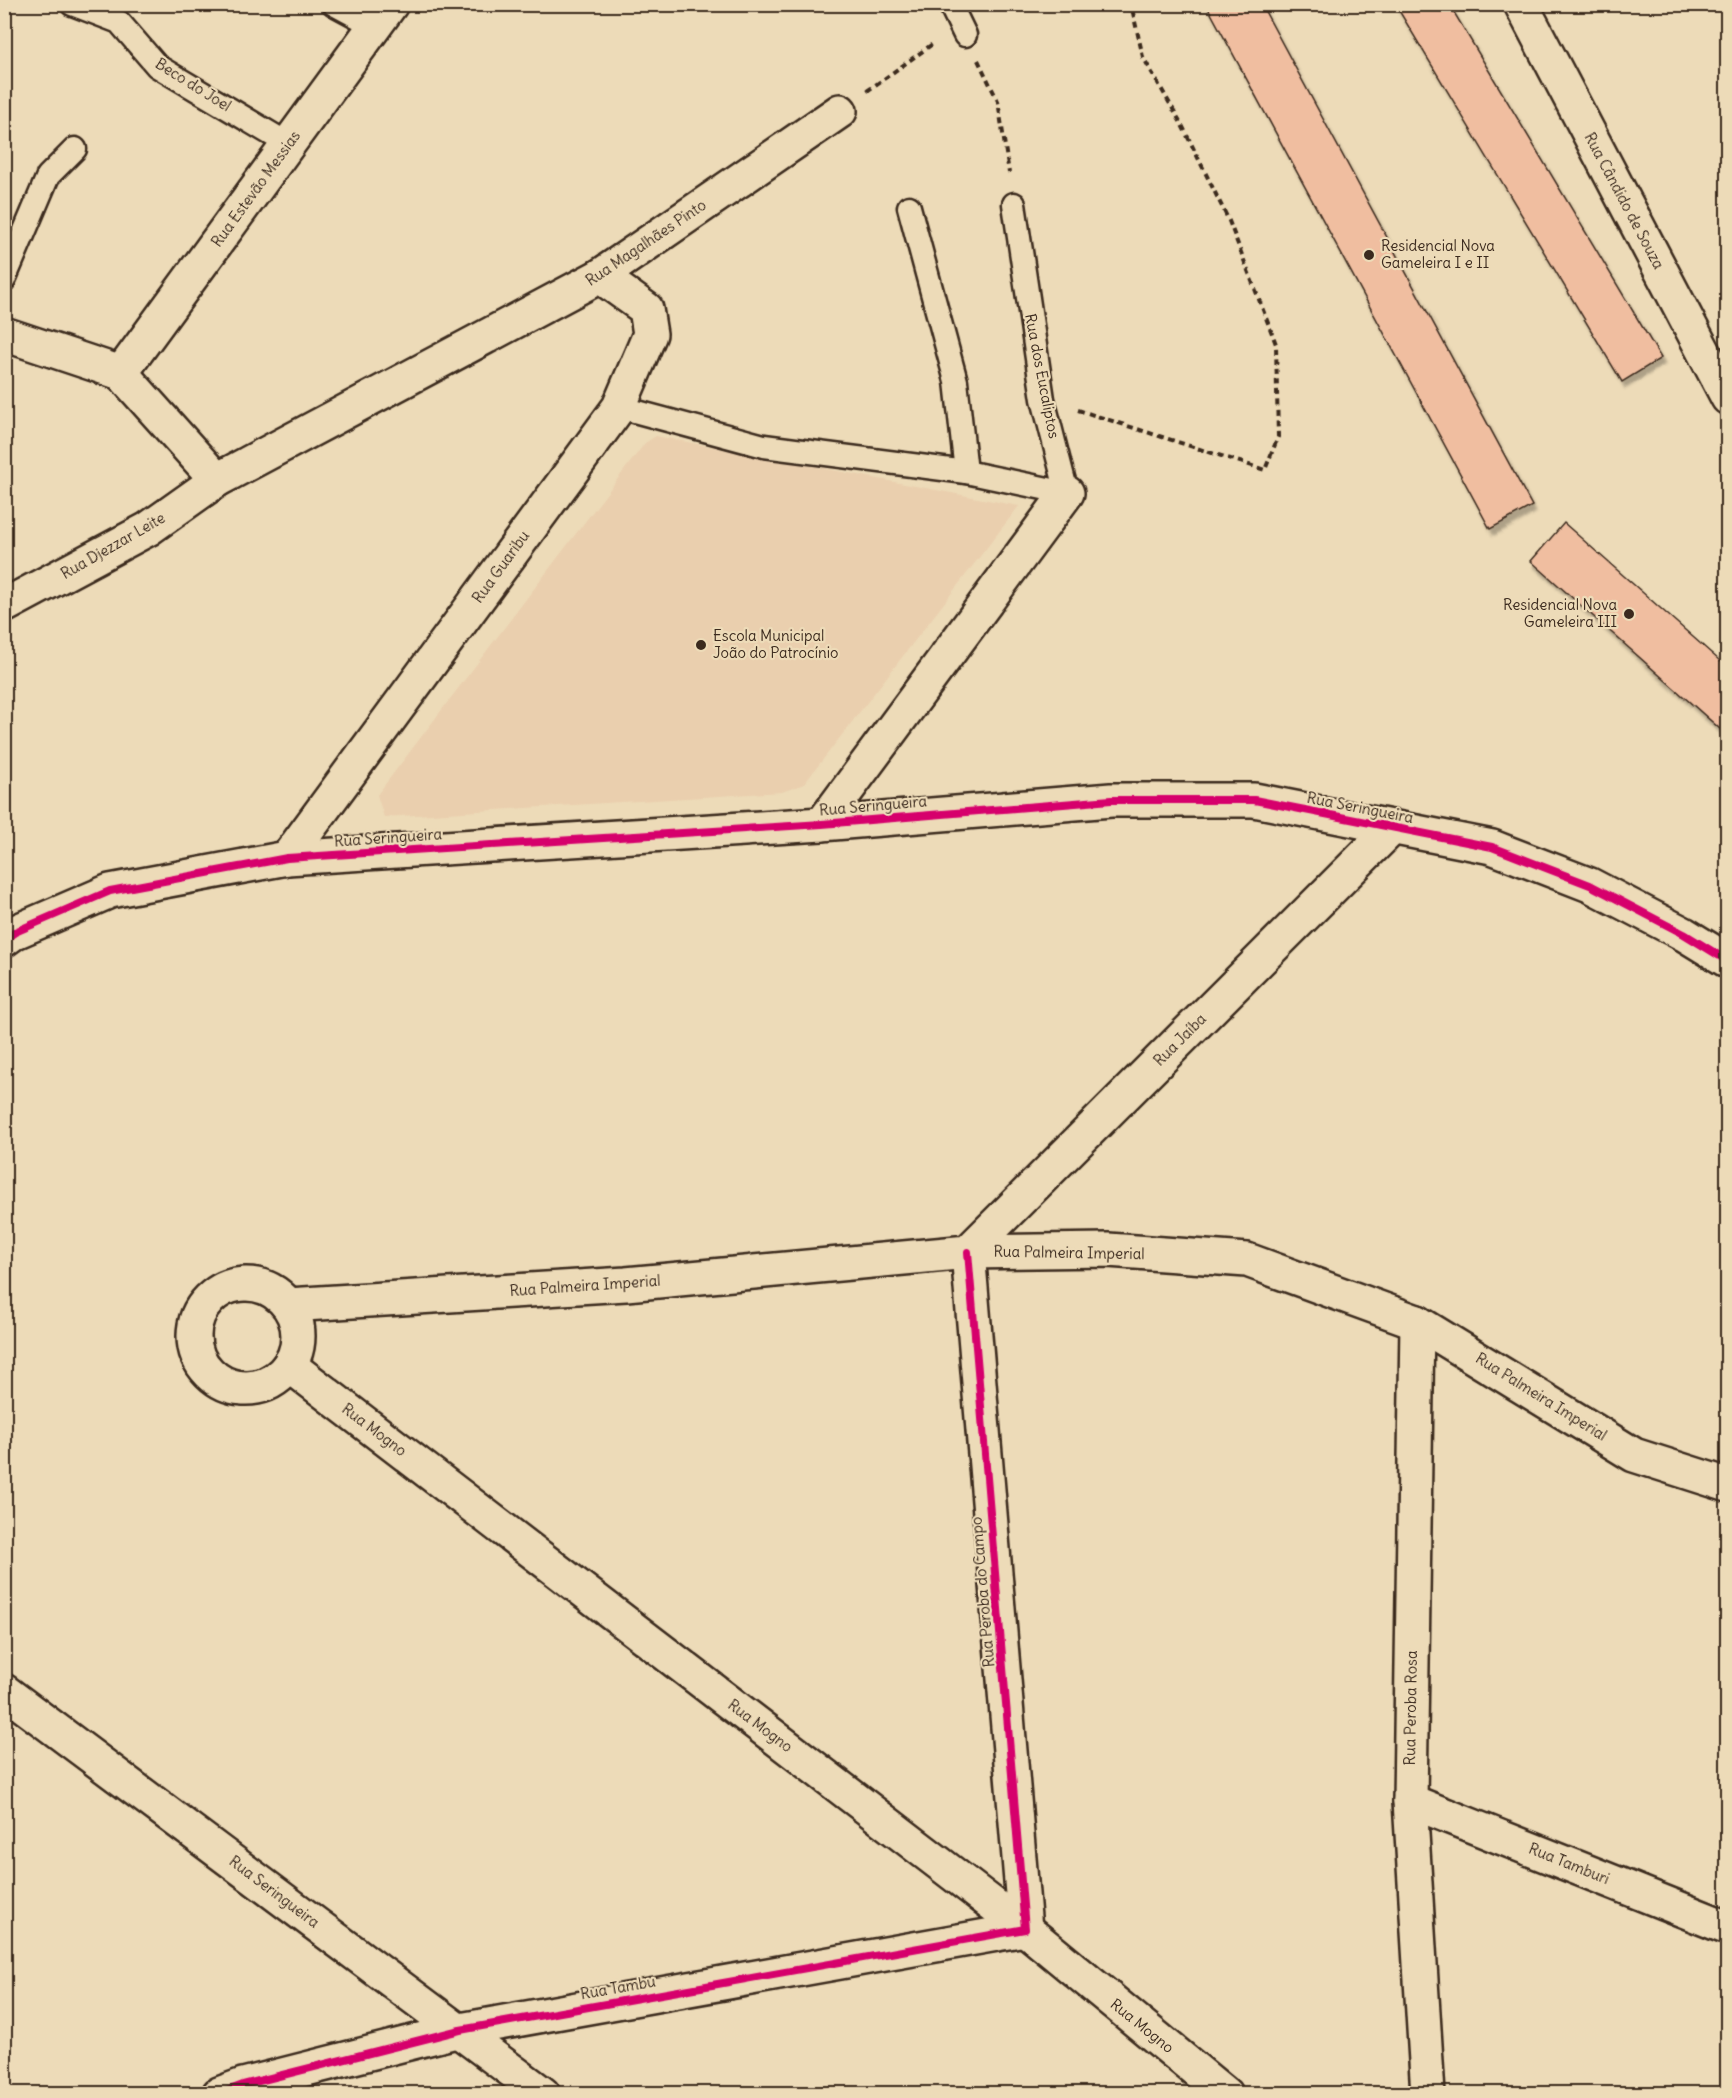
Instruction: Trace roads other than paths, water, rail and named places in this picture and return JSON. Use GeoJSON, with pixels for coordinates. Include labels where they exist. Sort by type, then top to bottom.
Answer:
{"type":"FeatureCollection","features":[{"type":"Feature","properties":{"kind":"street","name":"Rua Cândido de Souza"},"geometry":{"type":"LineString","coordinates":[[1521,4],[1728,398]]}},
{"type":"Feature","properties":{"kind":"street","name":"Rua Estevão Messias"},"geometry":{"type":"LineString","coordinates":[[122,373],[383,15]]}},
{"type":"Feature","properties":{"kind":"street","name":"Rua Magalhães Pinto"},"geometry":{"type":"LineString","coordinates":[[217,480],[600,276],[840,111]]}},
{"type":"Feature","properties":{"kind":"street","name":"Rua Guaribu"},"geometry":{"type":"LineString","coordinates":[[287,858],[619,407],[650,334],[646,309],[600,276]]}},
{"type":"Feature","properties":{"kind":"street"},"geometry":{"type":"LineString","coordinates":[[4,334],[122,373],[217,480]]}},
{"type":"Feature","properties":{"kind":"street","name":"Rua Djezzar Leite"},"geometry":{"type":"LineString","coordinates":[[4,606],[148,529],[217,480]]}},
{"type":"Feature","properties":{"kind":"street"},"geometry":{"type":"LineString","coordinates":[[822,824],[1067,493]]}},
{"type":"Feature","properties":{"kind":"street","name":"Rua Seringueira"},"geometry":{"type":"LineString","coordinates":[[4,940],[15,932],[110,891],[287,858],[822,824],[1111,800],[1254,800],[1492,848],[1590,885],[1684,934],[1728,961]]}},
{"type":"Feature","properties":{"kind":"street","name":"Rua Jaíba"},"geometry":{"type":"LineString","coordinates":[[969,1252],[1392,828]]}},
{"type":"Feature","properties":{"kind":"street","name":"Rua Palmeira Imperial"},"geometry":{"type":"LineString","coordinates":[[288,1305],[626,1284],[969,1252],[1108,1250],[1247,1260],[1417,1322],[1634,1455],[1728,1485]]}},
{"type":"Feature","properties":{"kind":"street","name":"Rua Peroba do Campo"},"geometry":{"type":"LineString","coordinates":[[969,1252],[1025,1929]]}},
{"type":"Feature","properties":{"kind":"street"},"geometry":{"type":"LineString","coordinates":[[242,1284],[259,1285],[275,1293],[288,1305],[295,1319],[298,1335],[296,1350],[289,1365],[278,1378],[262,1386],[244,1389],[227,1385],[212,1377],[201,1363],[194,1346],[194,1329],[199,1312],[209,1298],[224,1288],[242,1284]]}},
{"type":"Feature","properties":{"kind":"street","name":"Rua Peroba Rosa"},"geometry":{"type":"LineString","coordinates":[[1417,1322],[1410,1801],[1428,2094]]}},
{"type":"Feature","properties":{"kind":"street","name":"Rua Mogno"},"geometry":{"type":"LineString","coordinates":[[289,1365],[1025,1929],[1225,2094]]}},
{"type":"Feature","properties":{"kind":"street","name":"Rua Seringueira"},"geometry":{"type":"LineString","coordinates":[[4,1691],[543,2094]]}},
{"type":"Feature","properties":{"kind":"street","name":"Rua Tamburi"},"geometry":{"type":"LineString","coordinates":[[1410,1801],[1728,1928]]}},
{"type":"Feature","properties":{"kind":"street","name":"Rua Tambu"},"geometry":{"type":"LineString","coordinates":[[219,2094],[243,2085],[460,2030],[1025,1929]]}},
{"type":"Feature","properties":{"kind":"lane","name":"Beco do Joel"},"geometry":{"type":"LineString","coordinates":[[72,4],[119,22],[157,66],[288,144]]}},
{"type":"Feature","properties":{"kind":"lane"},"geometry":{"type":"LineString","coordinates":[[334,4],[383,15]]}},
{"type":"Feature","properties":{"kind":"lane"},"geometry":{"type":"LineString","coordinates":[[950,4],[963,30]]}},
{"type":"Feature","properties":{"kind":"lane"},"geometry":{"type":"LineString","coordinates":[[4,280],[48,176],[75,149]]}},
{"type":"Feature","properties":{"kind":"lane","name":"Rua dos Eucaliptos"},"geometry":{"type":"LineString","coordinates":[[1014,204],[1043,399],[1067,493]]}},
{"type":"Feature","properties":{"kind":"lane"},"geometry":{"type":"LineString","coordinates":[[909,207],[956,381],[966,472]]}},
{"type":"Feature","properties":{"kind":"lane"},"geometry":{"type":"LineString","coordinates":[[619,407],[764,446],[966,472],[1067,493]]}},
{"type":"Feature","properties":{"kind":"place","name":"Residencial Nova Gameleira I e II"},"geometry":{"type":"Point","coordinates":[1369,255]}},
{"type":"Feature","properties":{"kind":"place","name":"Residencial Nova Gameleira III"},"geometry":{"type":"Point","coordinates":[1629,614]}},
{"type":"Feature","properties":{"kind":"place","name":"Escola Municipal João do Patrocínio"},"geometry":{"type":"Point","coordinates":[701,645]}}]}
